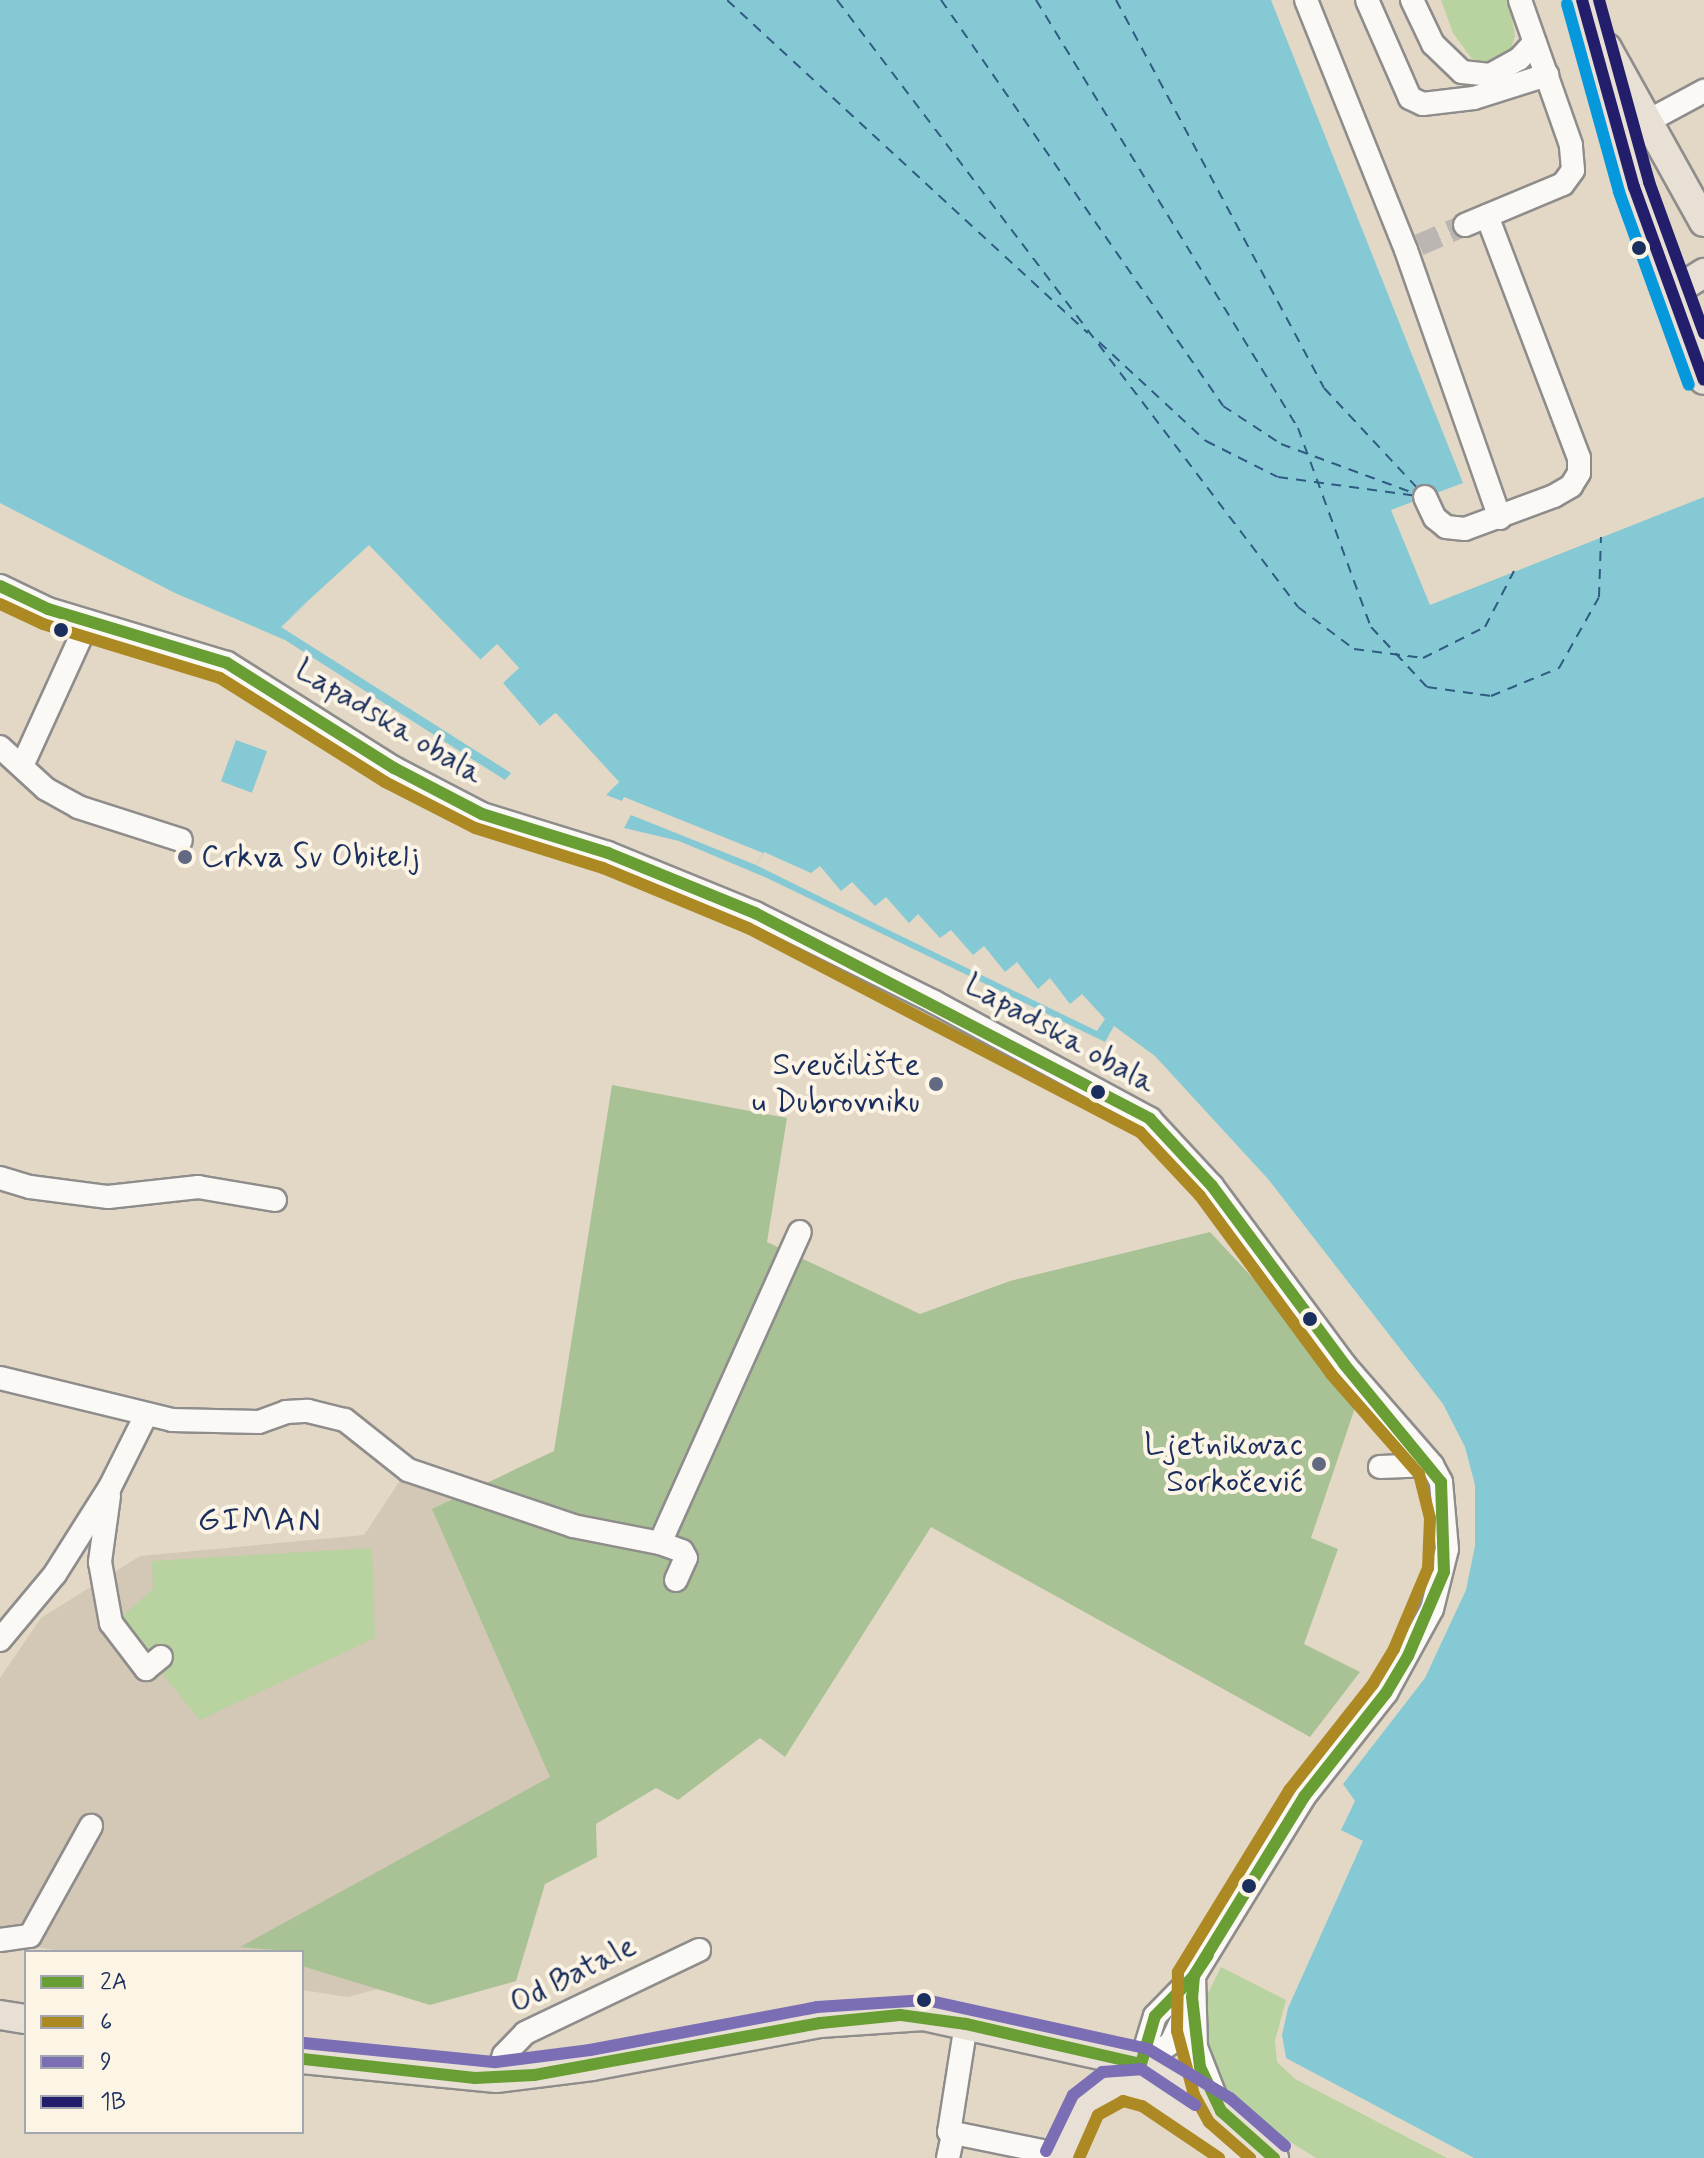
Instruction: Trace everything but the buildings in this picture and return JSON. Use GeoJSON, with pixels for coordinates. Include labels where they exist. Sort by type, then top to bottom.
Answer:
{"type":"FeatureCollection","features":[{"type":"Feature","properties":{"kind":"main road"},"geometry":{"type":"LineString","coordinates":[[1584,6],[1704,222]]}},
{"type":"Feature","properties":{"kind":"main road"},"geometry":{"type":"LineString","coordinates":[[1584,6],[1634,187],[1704,380]]}},
{"type":"Feature","properties":{"kind":"main road"},"geometry":{"type":"LineString","coordinates":[[1672,293],[1704,273]]}},
{"type":"Feature","properties":{"kind":"main road"},"geometry":{"type":"LineString","coordinates":[[0,2015],[24,2019]]}},
{"type":"Feature","properties":{"kind":"main road"},"geometry":{"type":"LineString","coordinates":[[304,2059],[496,2078],[861,2018],[924,2016],[1057,2047],[1138,2074],[1221,2111],[1274,2158]]}},
{"type":"Feature","properties":{"kind":"main road"},"geometry":{"type":"LineString","coordinates":[[1057,2047],[1081,2072],[1086,2104]]}},
{"type":"Feature","properties":{"kind":"main road"},"geometry":{"type":"LineString","coordinates":[[1061,2156],[1086,2104],[1107,2087],[1138,2074]]}},
{"type":"Feature","properties":{"kind":"main road"},"geometry":{"type":"LineString","coordinates":[[1138,2074],[1247,2158]]}},
{"type":"Feature","properties":{"kind":"street"},"geometry":{"type":"LineString","coordinates":[[1306,0],[1413,248],[1500,518]]}},
{"type":"Feature","properties":{"kind":"street"},"geometry":{"type":"LineString","coordinates":[[1367,0],[1410,98],[1423,104],[1474,98],[1547,75]]}},
{"type":"Feature","properties":{"kind":"street"},"geometry":{"type":"LineString","coordinates":[[1412,0],[1433,44],[1462,72],[1490,75],[1519,59],[1535,42]]}},
{"type":"Feature","properties":{"kind":"street"},"geometry":{"type":"LineString","coordinates":[[1465,225],[1563,184],[1573,170],[1571,145],[1520,0]]}},
{"type":"Feature","properties":{"kind":"street"},"geometry":{"type":"LineString","coordinates":[[1648,121],[1704,91]]}},
{"type":"Feature","properties":{"kind":"street"},"geometry":{"type":"LineString","coordinates":[[1425,497],[1435,518],[1446,527],[1465,529],[1500,518],[1571,486],[1579,473],[1579,458],[1487,216]]}},
{"type":"Feature","properties":{"kind":"street","name":"Lapadska obala"},"geometry":{"type":"LineString","coordinates":[[0,586],[88,621],[227,663],[394,768],[482,814],[608,853],[755,913],[934,1002],[1150,1119],[1212,1186],[1344,1364],[1432,1465],[1441,1482],[1447,1549],[1432,1609],[1386,1693],[1304,1797],[1193,1987],[1171,2043],[1138,2074]]}},
{"type":"Feature","properties":{"kind":"street"},"geometry":{"type":"LineString","coordinates":[[22,766],[88,621]]}},
{"type":"Feature","properties":{"kind":"street"},"geometry":{"type":"LineString","coordinates":[[0,747],[46,789],[78,807],[181,840]]}},
{"type":"Feature","properties":{"kind":"street"},"geometry":{"type":"LineString","coordinates":[[0,1178],[95,1196],[198,1187],[275,1200]]}},
{"type":"Feature","properties":{"kind":"street"},"geometry":{"type":"LineString","coordinates":[[660,1543],[800,1232]]}},
{"type":"Feature","properties":{"kind":"street"},"geometry":{"type":"LineString","coordinates":[[0,1378],[146,1415],[259,1422],[286,1412],[308,1411],[345,1420],[408,1470],[573,1526],[660,1543],[682,1551],[686,1558],[676,1580]]}},
{"type":"Feature","properties":{"kind":"street"},"geometry":{"type":"LineString","coordinates":[[0,1640],[55,1574],[110,1487],[146,1415]]}},
{"type":"Feature","properties":{"kind":"street"},"geometry":{"type":"LineString","coordinates":[[1380,1467],[1432,1465]]}},
{"type":"Feature","properties":{"kind":"street"},"geometry":{"type":"LineString","coordinates":[[110,1487],[100,1562],[111,1623],[146,1669],[161,1657]]}},
{"type":"Feature","properties":{"kind":"street"},"geometry":{"type":"LineString","coordinates":[[0,1940],[30,1936],[91,1826]]}},
{"type":"Feature","properties":{"kind":"street","name":"Od Batale"},"geometry":{"type":"LineString","coordinates":[[496,2078],[504,2055],[525,2033],[699,1950]]}},
{"type":"Feature","properties":{"kind":"street"},"geometry":{"type":"LineString","coordinates":[[1193,1987],[1200,2067],[1221,2111]]}},
{"type":"Feature","properties":{"kind":"street"},"geometry":{"type":"LineString","coordinates":[[966,2024],[947,2129],[953,2135],[1061,2156]]}},
{"type":"Feature","properties":{"kind":"street"},"geometry":{"type":"LineString","coordinates":[[948,2158],[953,2135]]}},
{"type":"Feature","properties":{"kind":"shaded area"},"geometry":{"type":"Polygon","coordinates":[[[401,1479],[564,1535],[572,1837],[453,1969],[348,1997],[304,1990],[304,1950],[54,1950],[0,1941],[0,1678],[41,1618],[140,1556],[364,1535],[401,1479]]]}},
{"type":"Feature","properties":{"kind":"green space"},"geometry":{"type":"Polygon","coordinates":[[[1441,0],[1509,0],[1515,36],[1510,51],[1485,66],[1472,59],[1453,33],[1441,0]]]}},
{"type":"Feature","properties":{"kind":"green space"},"geometry":{"type":"Polygon","coordinates":[[[612,1085],[787,1118],[767,1242],[920,1314],[1010,1281],[1210,1232],[1360,1393],[1311,1538],[1338,1549],[1304,1644],[1360,1672],[1310,1737],[931,1527],[785,1757],[760,1738],[678,1800],[656,1788],[596,1824],[597,1857],[545,1884],[516,1981],[430,2005],[304,1967],[304,1950],[240,1947],[550,1777],[432,1509],[554,1451],[612,1085]]]}},
{"type":"Feature","properties":{"kind":"green space"},"geometry":{"type":"Polygon","coordinates":[[[372,1548],[375,1638],[200,1720],[118,1620],[153,1589],[152,1561],[372,1548]]]}},
{"type":"Feature","properties":{"kind":"green space"},"geometry":{"type":"Polygon","coordinates":[[[1221,1967],[1286,2000],[1275,2041],[1277,2062],[1295,2079],[1447,2158],[1316,2158],[1251,2117],[1229,2096],[1203,2039],[1203,2003],[1221,1967]]]}},
{"type":"Feature","properties":{"kind":"water"},"geometry":{"type":"Polygon","coordinates":[[[0,0],[1271,0],[1463,483],[1391,510],[1430,605],[1704,497],[1704,2158],[1474,2158],[1286,2058],[1282,2035],[1288,2008],[1363,1841],[1341,1830],[1355,1801],[1343,1784],[1425,1678],[1466,1590],[1475,1546],[1475,1485],[1465,1447],[1443,1404],[1268,1179],[1155,1056],[1114,1026],[1105,1042],[767,878],[679,841],[624,828],[631,815],[756,865],[763,853],[624,797],[622,801],[606,795],[619,782],[556,713],[540,726],[502,682],[519,668],[498,645],[481,660],[369,546],[281,627],[511,773],[505,780],[285,640],[175,593],[0,503],[0,0]]]}},
{"type":"Feature","properties":{"kind":"water"},"geometry":{"type":"Polygon","coordinates":[[[236,740],[267,751],[252,793],[221,781],[236,740]]]}},
{"type":"Feature","properties":{"kind":"pier"},"geometry":{"type":"Polygon","coordinates":[[[369,545],[480,660],[497,644],[519,668],[503,683],[540,726],[555,713],[619,782],[602,796],[614,782],[555,719],[538,730],[499,685],[513,668],[497,650],[478,664],[369,551],[287,620],[369,545]]]}},
{"type":"Feature","properties":{"kind":"pier"},"geometry":{"type":"Polygon","coordinates":[[[372,581],[402,615],[380,633],[351,599],[372,581]]]}},
{"type":"Feature","properties":{"kind":"pier"},"geometry":{"type":"Polygon","coordinates":[[[764,852],[811,873],[820,866],[841,891],[852,882],[875,906],[886,897],[909,923],[918,914],[940,938],[951,930],[973,955],[984,946],[1005,972],[1017,962],[1038,989],[1050,978],[1070,1004],[1082,994],[1105,1019],[1097,1031],[837,905],[756,865],[764,852]]]}},
{"type":"Feature","properties":{"kind":"ferry route"},"geometry":{"type":"LineString","coordinates":[[727,0],[1088,333]]}},
{"type":"Feature","properties":{"kind":"ferry route"},"geometry":{"type":"LineString","coordinates":[[837,0],[1298,607],[1354,649],[1423,658],[1485,627],[1514,571]]}},
{"type":"Feature","properties":{"kind":"ferry route"},"geometry":{"type":"LineString","coordinates":[[941,0],[1223,406],[1281,444],[1416,494]]}},
{"type":"Feature","properties":{"kind":"ferry route"},"geometry":{"type":"LineString","coordinates":[[1036,0],[1298,428],[1371,627],[1427,687],[1491,696],[1559,668],[1599,597],[1601,537]]}},
{"type":"Feature","properties":{"kind":"ferry route"},"geometry":{"type":"LineString","coordinates":[[1116,0],[1324,388],[1419,490]]}},
{"type":"Feature","properties":{"kind":"ferry route"},"geometry":{"type":"LineString","coordinates":[[1099,342],[1206,441],[1278,477],[1416,496]]}},
{"type":"Feature","properties":{"kind":"tunnel"},"geometry":{"type":"LineString","coordinates":[[1419,245],[1465,225]]}},
{"type":"Feature","properties":{"kind":"transit line","name":"1B"},"geometry":{"type":"LineString","coordinates":[[1582,0],[1634,187],[1704,380]]}},
{"type":"Feature","properties":{"kind":"transit line"},"geometry":{"type":"LineString","coordinates":[[1599,0],[1649,182],[1704,333]]}},
{"type":"Feature","properties":{"kind":"transit line"},"geometry":{"type":"LineString","coordinates":[[1567,4],[1619,192],[1689,385]]}},
{"type":"Feature","properties":{"kind":"transit line","name":"2A"},"geometry":{"type":"LineString","coordinates":[[0,586],[48,609],[227,663],[394,768],[482,814],[608,853],[755,913],[1150,1119],[1212,1186],[1344,1364],[1441,1482],[1444,1572],[1408,1656],[1386,1693],[1304,1797],[1194,1976],[1155,2016],[1141,2064],[966,2024],[900,2015],[820,2023],[534,2075],[475,2078],[304,2059]]}},
{"type":"Feature","properties":{"kind":"transit line","name":"6"},"geometry":{"type":"LineString","coordinates":[[0,604],[43,624],[220,678],[385,782],[475,828],[603,868],[748,928],[1140,1132],[1200,1196],[1331,1374],[1419,1474],[1430,1518],[1428,1568],[1394,1649],[1373,1684],[1290,1789],[1178,1972],[1177,2031],[1194,2095],[1209,2122],[1250,2158]]}},
{"type":"Feature","properties":{"kind":"transit line","name":"2A"},"geometry":{"type":"LineString","coordinates":[[1208,1955],[1194,1976],[1192,1997],[1200,2067],[1221,2111],[1274,2158]]}},
{"type":"Feature","properties":{"kind":"transit line","name":"9"},"geometry":{"type":"LineString","coordinates":[[304,2043],[496,2062],[590,2050],[817,2007],[926,2000],[1148,2049],[1230,2098],[1285,2146]]}},
{"type":"Feature","properties":{"kind":"transit line","name":"9"},"geometry":{"type":"LineString","coordinates":[[1046,2151],[1073,2095],[1102,2072],[1141,2069],[1195,2105]]}},
{"type":"Feature","properties":{"kind":"transit line","name":"6"},"geometry":{"type":"LineString","coordinates":[[1079,2158],[1098,2115],[1123,2101],[1142,2106],[1219,2158]]}},
{"type":"Feature","properties":{"kind":"place","name":"Crkva Sv Obitelj"},"geometry":{"type":"Point","coordinates":[185,857]}},
{"type":"Feature","properties":{"kind":"place","name":"Sveučilište u Dubrovniku"},"geometry":{"type":"Point","coordinates":[936,1084]}},
{"type":"Feature","properties":{"kind":"place","name":"Ljetnikovac Sorkočević"},"geometry":{"type":"Point","coordinates":[1319,1464]}},
{"type":"Feature","properties":{"kind":"district","name":"GIMAN"},"geometry":{"type":"Point","coordinates":[260,1521]}}]}
